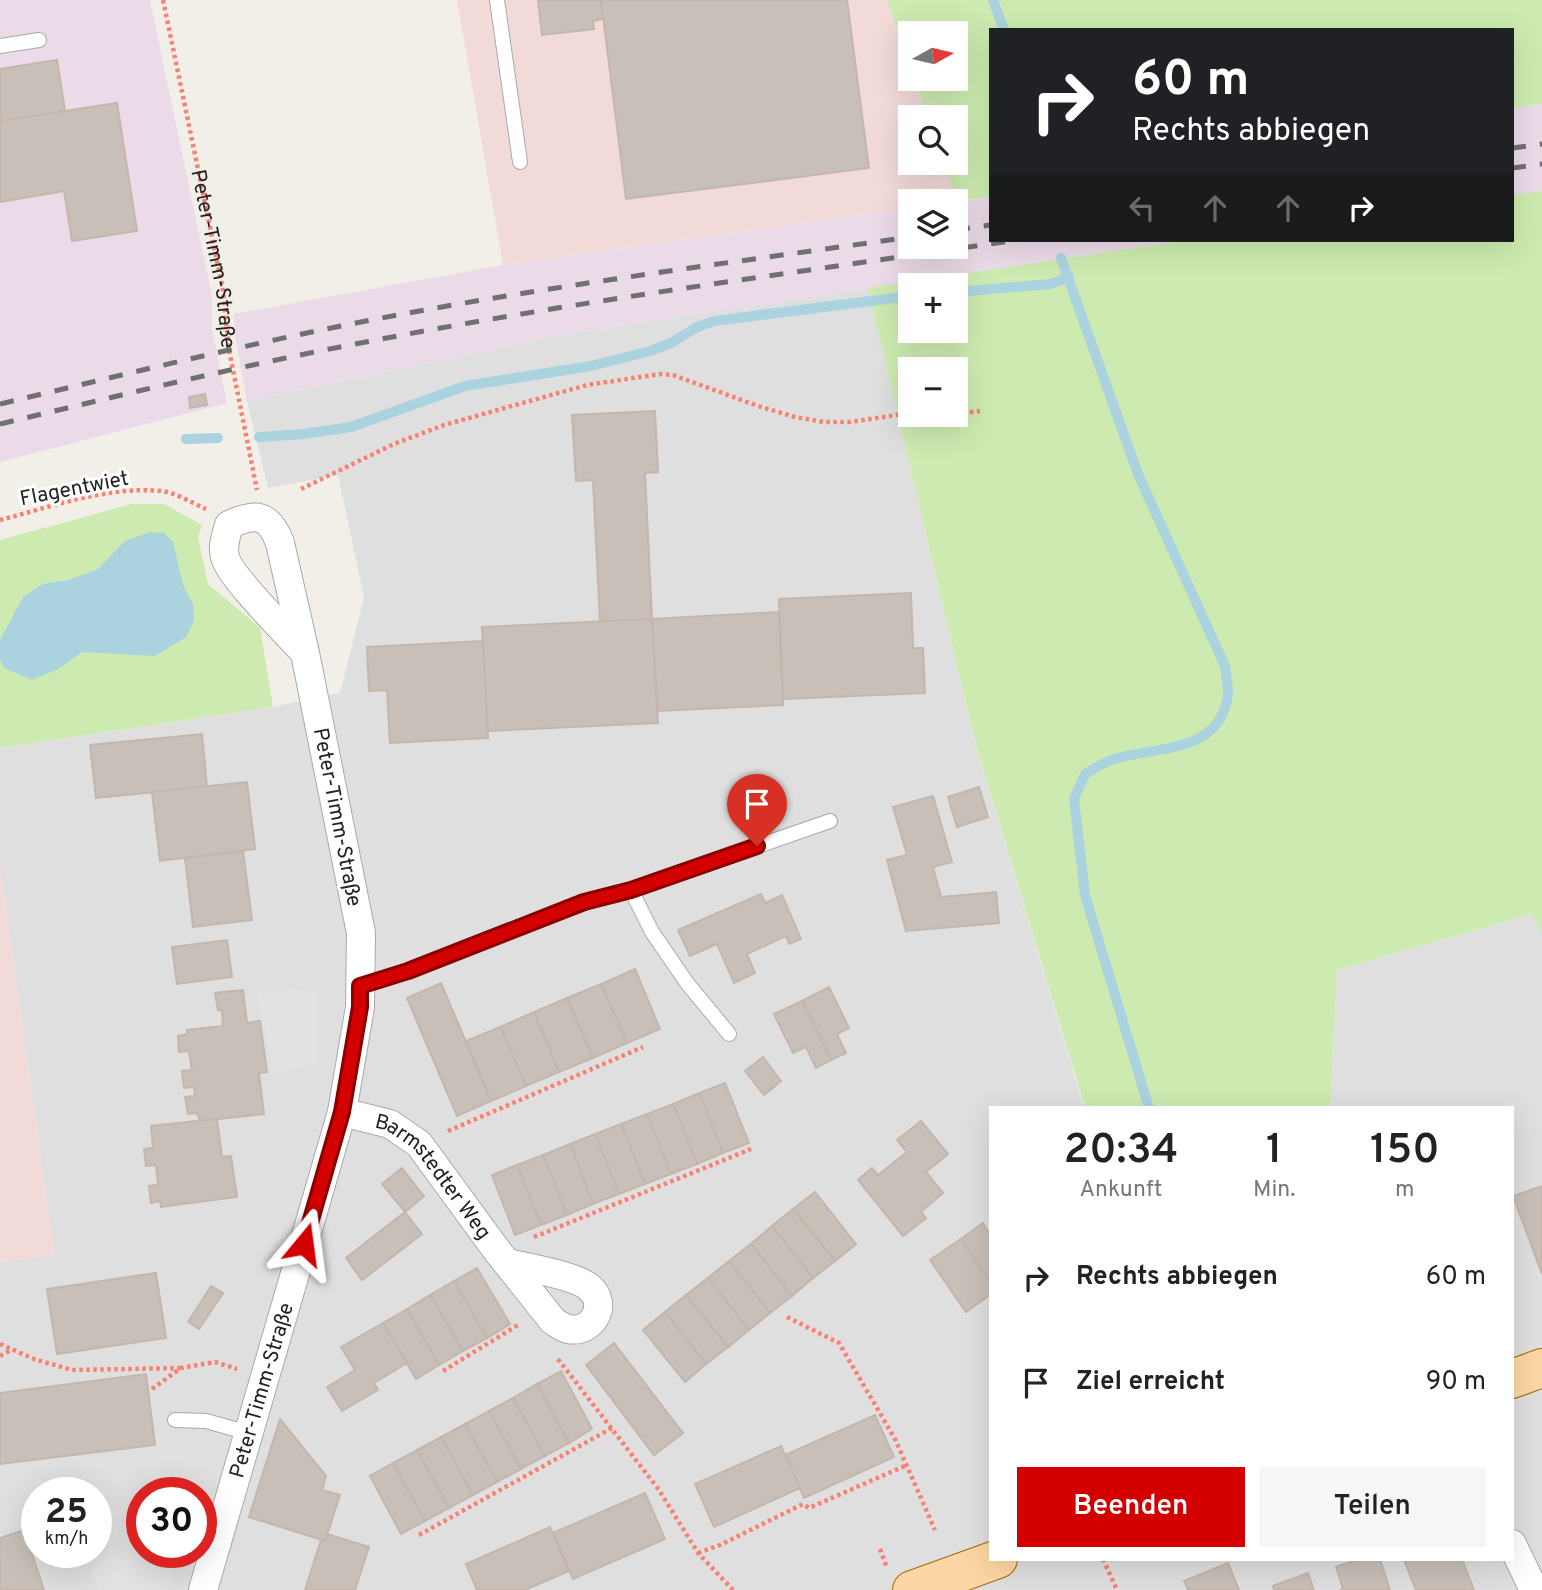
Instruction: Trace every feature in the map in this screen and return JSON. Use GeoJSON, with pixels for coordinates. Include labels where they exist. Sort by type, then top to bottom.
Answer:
{"type":"FeatureCollection","features":[{"type":"Feature","properties":{"kind":"main road"},"geometry":{"type":"LineString","coordinates":[[1514,1378],[1542,1368]]}},
{"type":"Feature","properties":{"kind":"main road"},"geometry":{"type":"LineString","coordinates":[[912,1590],[992,1561]]}},
{"type":"Feature","properties":{"kind":"street"},"geometry":{"type":"LineString","coordinates":[[262,518],[246,517],[229,525],[223,543],[225,559],[235,576],[305,653]]}},
{"type":"Feature","properties":{"kind":"street","name":"Peter-Timm-Straße"},"geometry":{"type":"LineString","coordinates":[[203,1590],[342,1112],[360,1007],[361,933],[305,653],[280,543],[274,527],[262,518]]}},
{"type":"Feature","properties":{"kind":"street","name":"Barmstedter Weg"},"geometry":{"type":"LineString","coordinates":[[342,1112],[390,1124],[419,1144],[503,1257]]}},
{"type":"Feature","properties":{"kind":"street"},"geometry":{"type":"LineString","coordinates":[[1514,1548],[1534,1590]]}},
{"type":"Feature","properties":{"kind":"lane"},"geometry":{"type":"LineString","coordinates":[[497,0],[520,162]]}},
{"type":"Feature","properties":{"kind":"lane"},"geometry":{"type":"LineString","coordinates":[[0,46],[39,40]]}},
{"type":"Feature","properties":{"kind":"lane"},"geometry":{"type":"LineString","coordinates":[[360,986],[408,971],[584,902],[631,890],[830,821]]}},
{"type":"Feature","properties":{"kind":"lane"},"geometry":{"type":"LineString","coordinates":[[631,890],[652,932],[687,983],[729,1034]]}},
{"type":"Feature","properties":{"kind":"lane"},"geometry":{"type":"LineString","coordinates":[[175,1420],[206,1421],[249,1433]]}},
{"type":"Feature","properties":{"kind":"path","name":"Peter-Timm-Straße"},"geometry":{"type":"LineString","coordinates":[[163,0],[223,290],[232,368],[262,518]]}},
{"type":"Feature","properties":{"kind":"path"},"geometry":{"type":"LineString","coordinates":[[301,489],[394,444],[444,425],[587,385],[660,374],[673,375],[795,417],[824,422],[850,422],[898,415]]}},
{"type":"Feature","properties":{"kind":"path"},"geometry":{"type":"LineString","coordinates":[[968,412],[980,411]]}},
{"type":"Feature","properties":{"kind":"path","name":"Flagentwiet"},"geometry":{"type":"LineString","coordinates":[[0,520],[130,490],[163,491],[214,512],[229,525]]}},
{"type":"Feature","properties":{"kind":"path"},"geometry":{"type":"LineString","coordinates":[[419,1144],[643,1047]]}},
{"type":"Feature","properties":{"kind":"path"},"geometry":{"type":"LineString","coordinates":[[503,1257],[751,1149]]}},
{"type":"Feature","properties":{"kind":"path"},"geometry":{"type":"LineString","coordinates":[[787,1317],[839,1343],[895,1439],[934,1530]]}},
{"type":"Feature","properties":{"kind":"path"},"geometry":{"type":"LineString","coordinates":[[443,1371],[527,1320]]}},
{"type":"Feature","properties":{"kind":"path"},"geometry":{"type":"LineString","coordinates":[[0,1344],[34,1359],[72,1370],[181,1368],[215,1362],[265,1377]]}},
{"type":"Feature","properties":{"kind":"path"},"geometry":{"type":"LineString","coordinates":[[0,1356],[12,1349]]}},
{"type":"Feature","properties":{"kind":"path"},"geometry":{"type":"LineString","coordinates":[[552,1352],[659,1490],[698,1553],[733,1590]]}},
{"type":"Feature","properties":{"kind":"path"},"geometry":{"type":"LineString","coordinates":[[152,1389],[181,1368]]}},
{"type":"Feature","properties":{"kind":"path"},"geometry":{"type":"LineString","coordinates":[[419,1535],[612,1428]]}},
{"type":"Feature","properties":{"kind":"path"},"geometry":{"type":"LineString","coordinates":[[698,1553],[803,1504],[809,1508],[907,1465]]}},
{"type":"Feature","properties":{"kind":"path"},"geometry":{"type":"LineString","coordinates":[[1104,1561],[1117,1590]]}},
{"type":"Feature","properties":{"kind":"shaded area"},"geometry":{"type":"Polygon","coordinates":[[[0,0],[150,0],[212,296],[212,329],[227,403],[0,462],[0,0]]]}},
{"type":"Feature","properties":{"kind":"shaded area"},"geometry":{"type":"Polygon","coordinates":[[[457,0],[887,0],[898,32],[898,91],[918,91],[924,105],[898,105],[898,175],[947,175],[953,189],[898,189],[898,210],[503,265],[457,0]]]}},
{"type":"Feature","properties":{"kind":"shaded area"},"geometry":{"type":"Polygon","coordinates":[[[1542,104],[1542,191],[1514,195],[1514,108],[1542,104]]]}},
{"type":"Feature","properties":{"kind":"shaded area"},"geometry":{"type":"Polygon","coordinates":[[[989,197],[989,242],[1175,242],[968,273],[898,273],[898,284],[566,334],[247,401],[234,331],[234,314],[503,265],[898,210],[898,259],[968,259],[968,200],[989,197]]]}},
{"type":"Feature","properties":{"kind":"shaded area"},"geometry":{"type":"Polygon","coordinates":[[[868,288],[898,416],[898,427],[901,427],[975,743],[1083,1106],[989,1106],[989,1561],[1514,1561],[1514,1106],[1330,1106],[1337,970],[1533,914],[1542,936],[1542,1590],[0,1590],[0,1262],[54,1254],[0,865],[0,748],[272,707],[340,693],[364,597],[338,475],[268,488],[247,401],[566,334],[868,288]]]}},
{"type":"Feature","properties":{"kind":"shaded area"},"geometry":{"type":"Polygon","coordinates":[[[0,865],[54,1254],[0,1262],[0,865]]]}},
{"type":"Feature","properties":{"kind":"shaded area"},"geometry":{"type":"Polygon","coordinates":[[[318,990],[316,1065],[274,1071],[257,993],[318,990]]]}},
{"type":"Feature","properties":{"kind":"shaded area"},"geometry":{"type":"Polygon","coordinates":[[[126,1506],[126,1568],[174,1568],[169,1590],[98,1590],[90,1568],[112,1568],[112,1508],[126,1506]]]}},
{"type":"Feature","properties":{"kind":"green space"},"geometry":{"type":"Polygon","coordinates":[[[887,0],[1542,0],[1542,104],[1514,108],[1514,28],[989,28],[989,197],[968,200],[968,189],[953,189],[947,175],[968,175],[968,105],[924,105],[918,91],[968,91],[968,21],[898,21],[898,32],[887,0]]]}},
{"type":"Feature","properties":{"kind":"green space"},"geometry":{"type":"Polygon","coordinates":[[[1542,191],[1542,936],[1532,914],[1337,970],[1330,1106],[1084,1106],[975,742],[901,427],[968,427],[968,357],[898,357],[898,415],[868,288],[898,284],[898,343],[968,343],[968,273],[1175,242],[1514,242],[1514,195],[1542,191]]]}},
{"type":"Feature","properties":{"kind":"green space"},"geometry":{"type":"Polygon","coordinates":[[[132,504],[164,504],[202,525],[198,537],[208,584],[260,628],[273,707],[0,748],[0,540],[132,504]]]}},
{"type":"Feature","properties":{"kind":"water"},"geometry":{"type":"Polygon","coordinates":[[[150,532],[164,533],[173,542],[183,585],[193,604],[194,620],[186,637],[155,656],[82,652],[58,669],[32,680],[4,668],[0,659],[0,640],[23,597],[43,584],[69,580],[98,569],[125,541],[150,532]]]}},
{"type":"Feature","properties":{"kind":"building"},"geometry":{"type":"Polygon","coordinates":[[[538,0],[601,0],[603,19],[593,21],[594,29],[542,35],[538,0]]]}},
{"type":"Feature","properties":{"kind":"building"},"geometry":{"type":"Polygon","coordinates":[[[601,0],[847,0],[869,168],[626,199],[601,0]]]}},
{"type":"Feature","properties":{"kind":"building"},"geometry":{"type":"Polygon","coordinates":[[[57,60],[65,111],[0,121],[0,69],[57,60]]]}},
{"type":"Feature","properties":{"kind":"building"},"geometry":{"type":"Polygon","coordinates":[[[117,103],[137,231],[72,241],[64,191],[0,202],[0,121],[117,103]]]}},
{"type":"Feature","properties":{"kind":"building"},"geometry":{"type":"Polygon","coordinates":[[[205,394],[207,405],[190,408],[189,397],[205,394]]]}},
{"type":"Feature","properties":{"kind":"building"},"geometry":{"type":"Polygon","coordinates":[[[655,411],[658,472],[645,473],[652,619],[600,622],[593,480],[576,481],[572,415],[655,411]]]}},
{"type":"Feature","properties":{"kind":"building"},"geometry":{"type":"Polygon","coordinates":[[[911,593],[913,648],[923,648],[925,693],[783,699],[779,599],[911,593]]]}},
{"type":"Feature","properties":{"kind":"building"},"geometry":{"type":"Polygon","coordinates":[[[779,612],[783,705],[657,711],[652,619],[779,612]]]}},
{"type":"Feature","properties":{"kind":"building"},"geometry":{"type":"Polygon","coordinates":[[[652,619],[658,723],[487,731],[482,627],[652,619]]]}},
{"type":"Feature","properties":{"kind":"building"},"geometry":{"type":"Polygon","coordinates":[[[483,641],[488,738],[390,743],[387,690],[369,691],[367,647],[483,641]]]}},
{"type":"Feature","properties":{"kind":"building"},"geometry":{"type":"Polygon","coordinates":[[[202,734],[207,787],[96,798],[90,745],[202,734]]]}},
{"type":"Feature","properties":{"kind":"building"},"geometry":{"type":"Polygon","coordinates":[[[247,782],[255,849],[160,861],[152,792],[247,782]]]}},
{"type":"Feature","properties":{"kind":"building"},"geometry":{"type":"Polygon","coordinates":[[[979,787],[988,817],[957,827],[948,797],[979,787]]]}},
{"type":"Feature","properties":{"kind":"building"},"geometry":{"type":"Polygon","coordinates":[[[933,796],[952,862],[933,867],[941,897],[996,892],[999,923],[906,931],[887,860],[907,855],[893,807],[933,796]]]}},
{"type":"Feature","properties":{"kind":"building"},"geometry":{"type":"Polygon","coordinates":[[[243,851],[252,920],[193,927],[185,858],[243,851]]]}},
{"type":"Feature","properties":{"kind":"building"},"geometry":{"type":"Polygon","coordinates":[[[761,894],[765,903],[782,895],[801,939],[789,944],[786,936],[747,954],[755,973],[734,983],[717,944],[690,956],[678,930],[761,894]]]}},
{"type":"Feature","properties":{"kind":"building"},"geometry":{"type":"Polygon","coordinates":[[[227,940],[232,977],[177,984],[172,947],[227,940]]]}},
{"type":"Feature","properties":{"kind":"building"},"geometry":{"type":"Polygon","coordinates":[[[635,969],[660,1029],[627,1043],[601,984],[635,969]]]}},
{"type":"Feature","properties":{"kind":"building"},"geometry":{"type":"Polygon","coordinates":[[[441,983],[491,1101],[457,1116],[407,998],[441,983]]]}},
{"type":"Feature","properties":{"kind":"building"},"geometry":{"type":"Polygon","coordinates":[[[601,984],[627,1043],[593,1058],[567,998],[601,984]]]}},
{"type":"Feature","properties":{"kind":"building"},"geometry":{"type":"Polygon","coordinates":[[[829,987],[849,1028],[837,1034],[846,1053],[831,1060],[802,1001],[829,987]]]}},
{"type":"Feature","properties":{"kind":"building"},"geometry":{"type":"Polygon","coordinates":[[[243,990],[247,1023],[260,1021],[267,1072],[259,1073],[264,1114],[200,1121],[197,1113],[188,1114],[185,1097],[195,1096],[194,1087],[184,1088],[182,1071],[192,1070],[189,1051],[179,1052],[178,1036],[187,1034],[187,1030],[223,1026],[222,1010],[218,1010],[215,993],[243,990]]]}},
{"type":"Feature","properties":{"kind":"building"},"geometry":{"type":"Polygon","coordinates":[[[567,998],[593,1058],[559,1072],[534,1012],[567,998]]]}},
{"type":"Feature","properties":{"kind":"building"},"geometry":{"type":"Polygon","coordinates":[[[802,1001],[831,1060],[816,1068],[806,1047],[793,1053],[774,1014],[802,1001]]]}},
{"type":"Feature","properties":{"kind":"building"},"geometry":{"type":"Polygon","coordinates":[[[534,1012],[559,1072],[526,1086],[500,1027],[534,1012]]]}},
{"type":"Feature","properties":{"kind":"building"},"geometry":{"type":"Polygon","coordinates":[[[500,1027],[526,1086],[491,1101],[466,1041],[500,1027]]]}},
{"type":"Feature","properties":{"kind":"building"},"geometry":{"type":"Polygon","coordinates":[[[763,1057],[781,1081],[764,1095],[745,1071],[763,1057]]]}},
{"type":"Feature","properties":{"kind":"building"},"geometry":{"type":"Polygon","coordinates":[[[725,1083],[749,1143],[723,1153],[699,1093],[725,1083]]]}},
{"type":"Feature","properties":{"kind":"building"},"geometry":{"type":"Polygon","coordinates":[[[699,1093],[723,1153],[697,1164],[673,1104],[699,1093]]]}},
{"type":"Feature","properties":{"kind":"building"},"geometry":{"type":"Polygon","coordinates":[[[673,1104],[697,1164],[671,1174],[647,1114],[673,1104]]]}},
{"type":"Feature","properties":{"kind":"building"},"geometry":{"type":"Polygon","coordinates":[[[647,1114],[671,1174],[645,1184],[621,1124],[647,1114]]]}},
{"type":"Feature","properties":{"kind":"building"},"geometry":{"type":"Polygon","coordinates":[[[215,1119],[222,1157],[231,1156],[237,1197],[161,1207],[160,1201],[151,1203],[149,1186],[158,1185],[156,1165],[146,1166],[144,1149],[153,1148],[151,1126],[215,1119]]]}},
{"type":"Feature","properties":{"kind":"building"},"geometry":{"type":"Polygon","coordinates":[[[921,1121],[948,1154],[926,1172],[943,1193],[921,1212],[926,1218],[903,1236],[858,1180],[872,1168],[878,1175],[907,1152],[897,1140],[921,1121]]]}},
{"type":"Feature","properties":{"kind":"building"},"geometry":{"type":"Polygon","coordinates":[[[621,1124],[645,1184],[619,1194],[595,1134],[621,1124]]]}},
{"type":"Feature","properties":{"kind":"building"},"geometry":{"type":"Polygon","coordinates":[[[595,1134],[619,1194],[593,1204],[570,1144],[595,1134]]]}},
{"type":"Feature","properties":{"kind":"building"},"geometry":{"type":"Polygon","coordinates":[[[570,1144],[593,1204],[567,1215],[543,1155],[570,1144]]]}},
{"type":"Feature","properties":{"kind":"building"},"geometry":{"type":"Polygon","coordinates":[[[543,1155],[567,1215],[541,1225],[517,1165],[543,1155]]]}},
{"type":"Feature","properties":{"kind":"building"},"geometry":{"type":"Polygon","coordinates":[[[517,1165],[541,1225],[515,1235],[492,1175],[517,1165]]]}},
{"type":"Feature","properties":{"kind":"building"},"geometry":{"type":"Polygon","coordinates":[[[402,1168],[424,1196],[405,1212],[382,1184],[402,1168]]]}},
{"type":"Feature","properties":{"kind":"building"},"geometry":{"type":"Polygon","coordinates":[[[1542,1186],[1542,1274],[1514,1199],[1514,1196],[1542,1186]]]}},
{"type":"Feature","properties":{"kind":"building"},"geometry":{"type":"Polygon","coordinates":[[[815,1192],[856,1244],[835,1261],[793,1209],[815,1192]]]}},
{"type":"Feature","properties":{"kind":"building"},"geometry":{"type":"Polygon","coordinates":[[[793,1209],[835,1261],[813,1278],[772,1226],[793,1209]]]}},
{"type":"Feature","properties":{"kind":"building"},"geometry":{"type":"Polygon","coordinates":[[[405,1212],[422,1234],[362,1280],[346,1258],[405,1212]]]}},
{"type":"Feature","properties":{"kind":"building"},"geometry":{"type":"Polygon","coordinates":[[[983,1223],[989,1233],[989,1281],[961,1239],[983,1223]]]}},
{"type":"Feature","properties":{"kind":"building"},"geometry":{"type":"Polygon","coordinates":[[[772,1226],[813,1278],[792,1296],[751,1244],[772,1226]]]}},
{"type":"Feature","properties":{"kind":"building"},"geometry":{"type":"Polygon","coordinates":[[[961,1239],[989,1281],[989,1296],[966,1312],[930,1260],[961,1239]]]}},
{"type":"Feature","properties":{"kind":"building"},"geometry":{"type":"Polygon","coordinates":[[[751,1244],[792,1296],[770,1313],[729,1261],[751,1244]]]}},
{"type":"Feature","properties":{"kind":"building"},"geometry":{"type":"Polygon","coordinates":[[[729,1261],[770,1313],[749,1330],[708,1278],[729,1261]]]}},
{"type":"Feature","properties":{"kind":"building"},"geometry":{"type":"Polygon","coordinates":[[[477,1268],[510,1324],[487,1338],[454,1281],[477,1268]]]}},
{"type":"Feature","properties":{"kind":"building"},"geometry":{"type":"Polygon","coordinates":[[[156,1273],[166,1338],[57,1354],[47,1289],[156,1273]]]}},
{"type":"Feature","properties":{"kind":"building"},"geometry":{"type":"Polygon","coordinates":[[[708,1278],[749,1330],[728,1347],[686,1295],[708,1278]]]}},
{"type":"Feature","properties":{"kind":"building"},"geometry":{"type":"Polygon","coordinates":[[[454,1281],[487,1338],[463,1351],[430,1295],[454,1281]]]}},
{"type":"Feature","properties":{"kind":"building"},"geometry":{"type":"Polygon","coordinates":[[[211,1286],[223,1293],[199,1329],[188,1322],[211,1286]]]}},
{"type":"Feature","properties":{"kind":"building"},"geometry":{"type":"Polygon","coordinates":[[[430,1295],[463,1351],[439,1365],[407,1309],[430,1295]]]}},
{"type":"Feature","properties":{"kind":"building"},"geometry":{"type":"Polygon","coordinates":[[[686,1295],[728,1347],[706,1364],[665,1312],[686,1295]]]}},
{"type":"Feature","properties":{"kind":"building"},"geometry":{"type":"Polygon","coordinates":[[[407,1309],[439,1365],[416,1379],[383,1323],[407,1309]]]}},
{"type":"Feature","properties":{"kind":"building"},"geometry":{"type":"Polygon","coordinates":[[[665,1312],[706,1364],[685,1382],[643,1330],[665,1312]]]}},
{"type":"Feature","properties":{"kind":"building"},"geometry":{"type":"Polygon","coordinates":[[[383,1323],[407,1363],[374,1383],[378,1390],[342,1411],[327,1387],[355,1370],[341,1347],[383,1323]]]}},
{"type":"Feature","properties":{"kind":"building"},"geometry":{"type":"Polygon","coordinates":[[[614,1343],[683,1433],[654,1455],[586,1365],[614,1343]]]}},
{"type":"Feature","properties":{"kind":"building"},"geometry":{"type":"Polygon","coordinates":[[[561,1371],[592,1429],[569,1443],[537,1384],[561,1371]]]}},
{"type":"Feature","properties":{"kind":"building"},"geometry":{"type":"Polygon","coordinates":[[[146,1374],[155,1445],[0,1464],[0,1393],[146,1374]]]}},
{"type":"Feature","properties":{"kind":"building"},"geometry":{"type":"Polygon","coordinates":[[[537,1384],[569,1443],[545,1456],[513,1398],[537,1384]]]}},
{"type":"Feature","properties":{"kind":"building"},"geometry":{"type":"Polygon","coordinates":[[[513,1398],[545,1456],[521,1469],[489,1411],[513,1398]]]}},
{"type":"Feature","properties":{"kind":"building"},"geometry":{"type":"Polygon","coordinates":[[[489,1411],[521,1469],[497,1482],[465,1424],[489,1411]]]}},
{"type":"Feature","properties":{"kind":"building"},"geometry":{"type":"Polygon","coordinates":[[[875,1415],[894,1457],[804,1498],[785,1455],[875,1415]]]}},
{"type":"Feature","properties":{"kind":"building"},"geometry":{"type":"Polygon","coordinates":[[[280,1419],[326,1476],[322,1490],[340,1495],[325,1541],[249,1517],[280,1419]]]}},
{"type":"Feature","properties":{"kind":"building"},"geometry":{"type":"Polygon","coordinates":[[[465,1424],[497,1482],[473,1495],[441,1437],[465,1424]]]}},
{"type":"Feature","properties":{"kind":"building"},"geometry":{"type":"Polygon","coordinates":[[[441,1437],[473,1495],[449,1508],[417,1450],[441,1437]]]}},
{"type":"Feature","properties":{"kind":"building"},"geometry":{"type":"Polygon","coordinates":[[[781,1446],[800,1488],[714,1527],[695,1484],[781,1446]]]}},
{"type":"Feature","properties":{"kind":"building"},"geometry":{"type":"Polygon","coordinates":[[[417,1450],[449,1508],[425,1521],[393,1463],[417,1450]]]}},
{"type":"Feature","properties":{"kind":"building"},"geometry":{"type":"Polygon","coordinates":[[[393,1463],[425,1521],[401,1534],[370,1476],[393,1463]]]}},
{"type":"Feature","properties":{"kind":"building"},"geometry":{"type":"Polygon","coordinates":[[[645,1493],[665,1539],[573,1579],[553,1533],[645,1493]]]}},
{"type":"Feature","properties":{"kind":"building"},"geometry":{"type":"Polygon","coordinates":[[[550,1527],[569,1571],[525,1590],[477,1590],[466,1564],[550,1527]]]}},
{"type":"Feature","properties":{"kind":"building"},"geometry":{"type":"Polygon","coordinates":[[[21,1531],[21,1568],[37,1568],[44,1590],[0,1590],[0,1538],[21,1531]]]}},
{"type":"Feature","properties":{"kind":"building"},"geometry":{"type":"Polygon","coordinates":[[[327,1534],[369,1547],[355,1590],[305,1590],[321,1540],[325,1541],[327,1534]]]}},
{"type":"Feature","properties":{"kind":"building"},"geometry":{"type":"Polygon","coordinates":[[[1354,1561],[1381,1561],[1390,1590],[1340,1590],[1343,1589],[1336,1567],[1354,1561]]]}},
{"type":"Feature","properties":{"kind":"building"},"geometry":{"type":"Polygon","coordinates":[[[1404,1561],[1463,1561],[1474,1590],[1416,1590],[1404,1561]]]}},
{"type":"Feature","properties":{"kind":"building"},"geometry":{"type":"Polygon","coordinates":[[[1228,1563],[1239,1590],[1188,1590],[1184,1581],[1228,1563]]]}},
{"type":"Feature","properties":{"kind":"building"},"geometry":{"type":"Polygon","coordinates":[[[1308,1573],[1314,1590],[1274,1590],[1273,1586],[1308,1573]]]}},
{"type":"Feature","properties":{"kind":"waterway"},"geometry":{"type":"LineString","coordinates":[[993,0],[1003,28]]}},
{"type":"Feature","properties":{"kind":"waterway"},"geometry":{"type":"LineString","coordinates":[[1061,258],[1138,474],[1225,666],[1228,687],[1223,713],[1214,727],[1201,737],[1185,744],[1107,762],[1085,774],[1074,799],[1085,895],[1148,1106]]}},
{"type":"Feature","properties":{"kind":"waterway"},"geometry":{"type":"LineString","coordinates":[[968,291],[1051,284],[1069,277]]}},
{"type":"Feature","properties":{"kind":"waterway"},"geometry":{"type":"LineString","coordinates":[[259,437],[351,427],[465,386],[591,366],[650,351],[714,321],[898,298]]}},
{"type":"Feature","properties":{"kind":"waterway"},"geometry":{"type":"LineString","coordinates":[[186,439],[218,438]]}},
{"type":"Feature","properties":{"kind":"railway"},"geometry":{"type":"LineString","coordinates":[[1514,148],[1542,144]]}},
{"type":"Feature","properties":{"kind":"railway"},"geometry":{"type":"LineString","coordinates":[[1514,168],[1542,164]]}},
{"type":"Feature","properties":{"kind":"railway"},"geometry":{"type":"LineString","coordinates":[[968,228],[989,225]]}},
{"type":"Feature","properties":{"kind":"railway"},"geometry":{"type":"LineString","coordinates":[[0,404],[274,340],[434,308],[898,239]]}},
{"type":"Feature","properties":{"kind":"railway"},"geometry":{"type":"LineString","coordinates":[[0,424],[274,360],[447,327],[691,287],[1003,242]]}},
{"type":"Feature","properties":{"kind":"route"},"geometry":{"type":"LineString","coordinates":[[304,1244],[342,1112],[360,1007],[360,986],[408,971],[584,902],[631,890],[757,846]]}}]}
